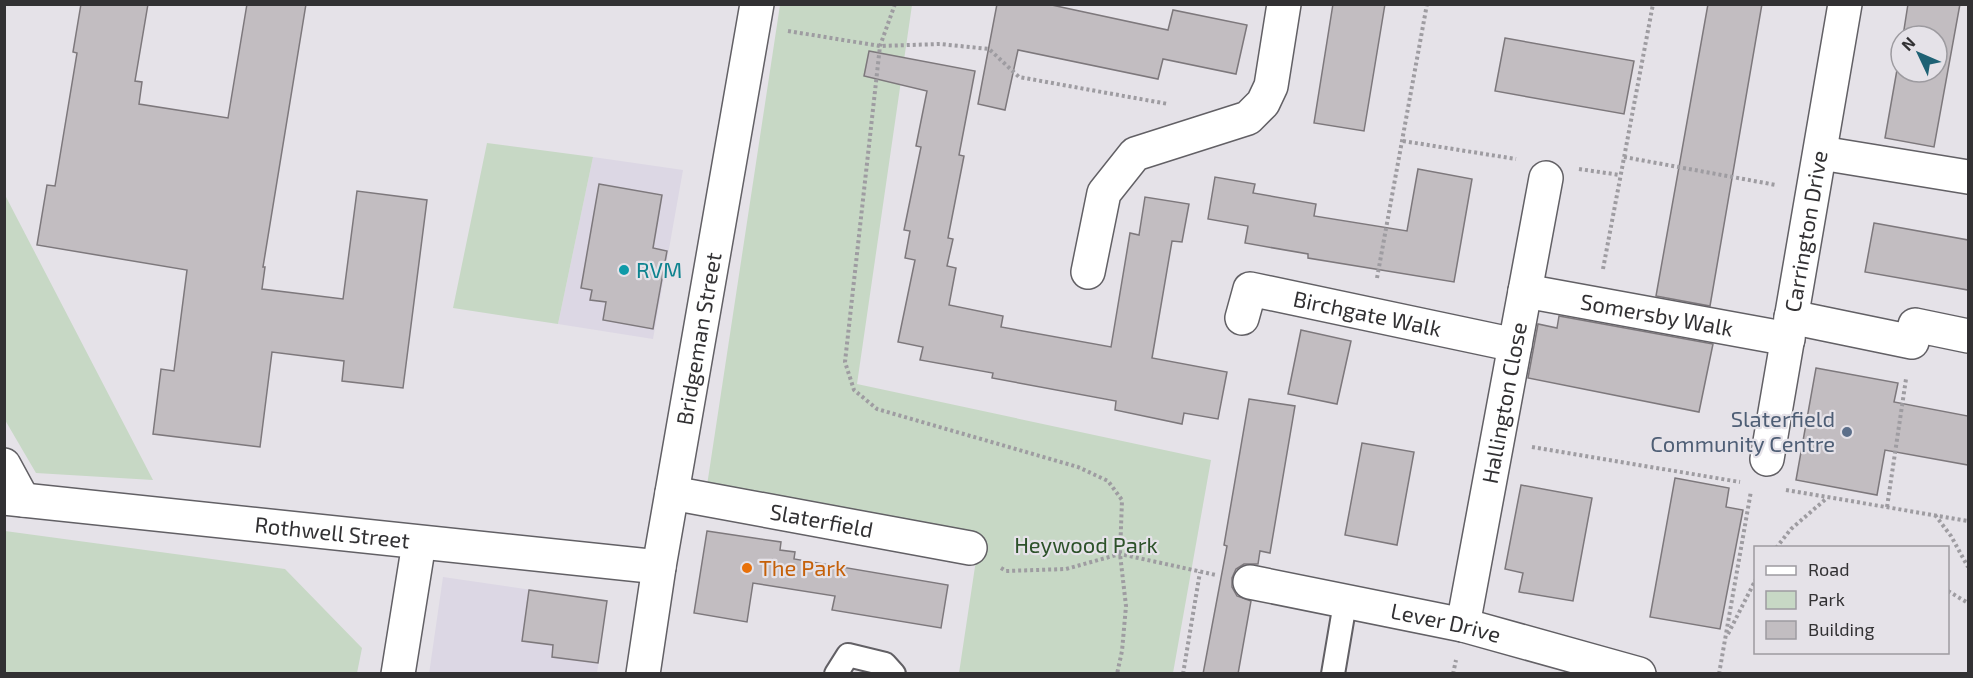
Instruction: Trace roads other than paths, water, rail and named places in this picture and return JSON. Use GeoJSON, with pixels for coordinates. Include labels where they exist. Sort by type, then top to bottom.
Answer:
{"type":"FeatureCollection","features":[{"type":"Feature","properties":{"kind":"street"},"geometry":{"type":"LineString","coordinates":[[1088,272],[1104,193],[1135,154],[1248,118],[1263,103],[1272,86],[1284,4]]}},
{"type":"Feature","properties":{"kind":"street","name":"Carrington Drive"},"geometry":{"type":"LineString","coordinates":[[1759,472],[1789,328],[1845,4]]}},
{"type":"Feature","properties":{"kind":"street","name":"Bridgeman Street"},"geometry":{"type":"LineString","coordinates":[[643,674],[659,567],[755,15]]}},
{"type":"Feature","properties":{"kind":"street"},"geometry":{"type":"LineString","coordinates":[[1821,153],[1968,177]]}},
{"type":"Feature","properties":{"kind":"street","name":"Hallington Close"},"geometry":{"type":"LineString","coordinates":[[1463,625],[1547,169]]}},
{"type":"Feature","properties":{"kind":"street","name":"Birchgate Walk"},"geometry":{"type":"LineString","coordinates":[[1242,318],[1250,289],[1515,345]]}},
{"type":"Feature","properties":{"kind":"street","name":"Somersby Walk"},"geometry":{"type":"LineString","coordinates":[[1525,291],[1597,304],[1912,342],[1915,326],[1968,336]]}},
{"type":"Feature","properties":{"kind":"street"},"geometry":{"type":"LineString","coordinates":[[4,465],[14,499]]}},
{"type":"Feature","properties":{"kind":"street","name":"Slaterfield"},"geometry":{"type":"LineString","coordinates":[[672,493],[970,548]]}},
{"type":"Feature","properties":{"kind":"street","name":"Rothwell Street"},"geometry":{"type":"LineString","coordinates":[[14,499],[659,567]]}},
{"type":"Feature","properties":{"kind":"street"},"geometry":{"type":"LineString","coordinates":[[398,674],[419,543]]}},
{"type":"Feature","properties":{"kind":"street","name":"Lever Drive"},"geometry":{"type":"LineString","coordinates":[[1250,582],[1463,625],[1639,674]]}},
{"type":"Feature","properties":{"kind":"lane"},"geometry":{"type":"LineString","coordinates":[[1334,674],[1345,603]]}},
{"type":"Feature","properties":{"kind":"lane"},"geometry":{"type":"LineString","coordinates":[[836,674],[848,655],[885,664],[894,674]]}},
{"type":"Feature","properties":{"kind":"place","name":"RVM"},"geometry":{"type":"Point","coordinates":[624,270]}},
{"type":"Feature","properties":{"kind":"place","name":"Slaterfield Community Centre"},"geometry":{"type":"Point","coordinates":[1847,432]}},
{"type":"Feature","properties":{"kind":"place","name":"The Park"},"geometry":{"type":"Point","coordinates":[747,568]}},
{"type":"Feature","properties":{"kind":"park label","name":"Heywood Park"},"geometry":{"type":"Point","coordinates":[1086,545]}}]}
